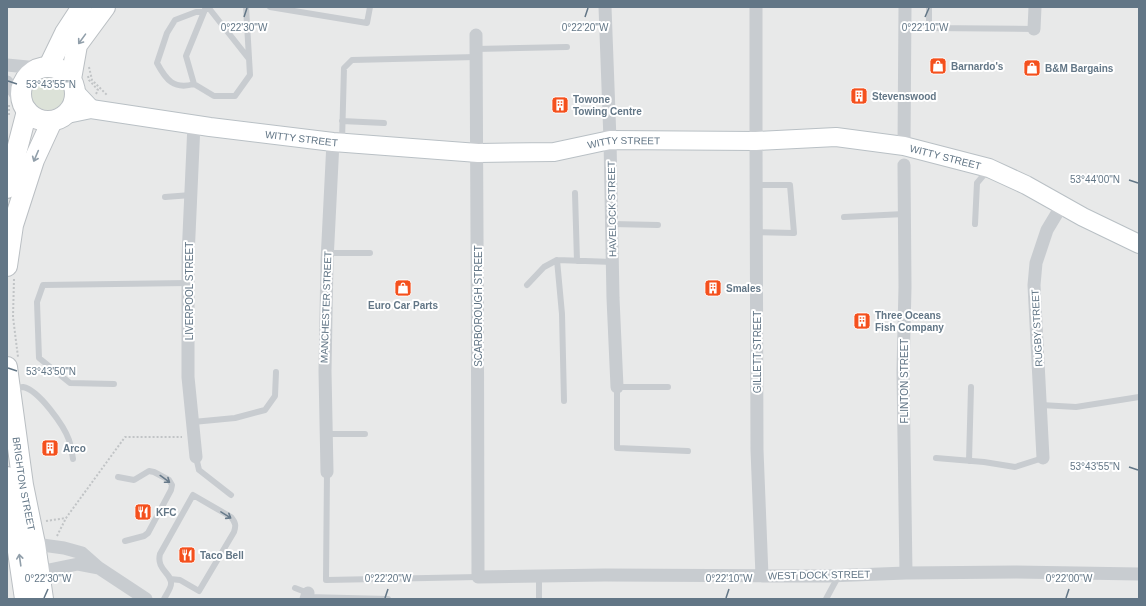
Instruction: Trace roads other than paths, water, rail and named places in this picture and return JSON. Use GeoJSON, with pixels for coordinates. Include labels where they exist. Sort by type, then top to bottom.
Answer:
{"type":"FeatureCollection","features":[{"type":"Feature","properties":{"kind":"main road"},"geometry":{"type":"LineString","coordinates":[[44,67],[82,7]]}},
{"type":"Feature","properties":{"kind":"main road"},"geometry":{"type":"LineString","coordinates":[[7,266],[13,225],[34,160],[59,117],[72,107],[75,100],[73,86],[77,45],[105,7]]}},
{"type":"Feature","properties":{"kind":"main road"},"geometry":{"type":"LineString","coordinates":[[59,117],[42,120],[34,117],[25,107],[21,95],[23,82],[31,72],[44,67],[57,68],[65,72],[73,86]]}},
{"type":"Feature","properties":{"kind":"main road"},"geometry":{"type":"LineString","coordinates":[[7,188],[25,107]]}},
{"type":"Feature","properties":{"kind":"main road","name":"BRIGHTON STREET"},"geometry":{"type":"LineString","coordinates":[[7,367],[23,485],[35,544],[43,599]]}},
{"type":"Feature","properties":{"kind":"main road","name":"BRIGHTON STREET"},"geometry":{"type":"LineString","coordinates":[[7,476],[25,599]]}},
{"type":"Feature","properties":{"kind":"street","name":"HAVELOCK STREET"},"geometry":{"type":"LineString","coordinates":[[605,7],[617,387]]}},
{"type":"Feature","properties":{"kind":"street","name":"GILLETT STREET"},"geometry":{"type":"LineString","coordinates":[[756,7],[757,450],[762,576]]}},
{"type":"Feature","properties":{"kind":"street"},"geometry":{"type":"LineString","coordinates":[[904,146],[905,7]]}},
{"type":"Feature","properties":{"kind":"street"},"geometry":{"type":"LineString","coordinates":[[1034,29],[1035,7]]}},
{"type":"Feature","properties":{"kind":"street","name":"SCARBOROUGH STREET"},"geometry":{"type":"LineString","coordinates":[[476,35],[478,154],[478,577]]}},
{"type":"Feature","properties":{"kind":"street"},"geometry":{"type":"LineString","coordinates":[[7,65],[44,67]]}},
{"type":"Feature","properties":{"kind":"street"},"geometry":{"type":"LineString","coordinates":[[7,82],[25,107]]}},
{"type":"Feature","properties":{"kind":"street"},"geometry":{"type":"LineString","coordinates":[[73,86],[91,109]]}},
{"type":"Feature","properties":{"kind":"street","name":"WITTY STREET"},"geometry":{"type":"LineString","coordinates":[[59,117],[91,109],[337,142],[478,154],[554,152],[610,140],[756,141],[836,137],[904,146],[989,168],[1026,185],[1139,244]]}},
{"type":"Feature","properties":{"kind":"street","name":"LIVERPOOL STREET"},"geometry":{"type":"LineString","coordinates":[[194,124],[188,283],[188,377],[196,457]]}},
{"type":"Feature","properties":{"kind":"street","name":"MANCHESTER STREET"},"geometry":{"type":"LineString","coordinates":[[327,472],[325,371],[328,253],[337,142]]}},
{"type":"Feature","properties":{"kind":"street","name":"FLINTON STREET"},"geometry":{"type":"LineString","coordinates":[[904,165],[905,287],[903,378],[906,573]]}},
{"type":"Feature","properties":{"kind":"street","name":"RUGBY STREET"},"geometry":{"type":"LineString","coordinates":[[1043,458],[1034,286],[1036,263],[1047,230],[1062,205]]}},
{"type":"Feature","properties":{"kind":"street"},"geometry":{"type":"LineString","coordinates":[[35,544],[64,548],[82,553],[99,568],[146,599]]}},
{"type":"Feature","properties":{"kind":"street"},"geometry":{"type":"LineString","coordinates":[[39,572],[78,564],[99,568]]}},
{"type":"Feature","properties":{"kind":"street","name":"WEST DOCK STREET"},"geometry":{"type":"LineString","coordinates":[[478,577],[606,575],[762,576],[1016,572],[1139,574]]}},
{"type":"Feature","properties":{"kind":"lane"},"geometry":{"type":"LineString","coordinates":[[206,9],[186,56],[194,84],[214,96],[235,96],[250,75],[246,7]]}},
{"type":"Feature","properties":{"kind":"lane"},"geometry":{"type":"LineString","coordinates":[[270,7],[367,23],[370,7]]}},
{"type":"Feature","properties":{"kind":"lane"},"geometry":{"type":"LineString","coordinates":[[929,7],[929,28],[1034,29]]}},
{"type":"Feature","properties":{"kind":"lane"},"geometry":{"type":"LineString","coordinates":[[206,9],[249,59]]}},
{"type":"Feature","properties":{"kind":"lane"},"geometry":{"type":"LineString","coordinates":[[194,84],[185,87],[175,85],[162,74],[157,64],[168,33],[175,20],[206,9]]}},
{"type":"Feature","properties":{"kind":"lane"},"geometry":{"type":"LineString","coordinates":[[337,142],[342,121],[344,68],[352,60],[567,47]]}},
{"type":"Feature","properties":{"kind":"lane"},"geometry":{"type":"LineString","coordinates":[[342,121],[384,123]]}},
{"type":"Feature","properties":{"kind":"lane"},"geometry":{"type":"LineString","coordinates":[[975,224],[977,183],[989,168]]}},
{"type":"Feature","properties":{"kind":"lane"},"geometry":{"type":"LineString","coordinates":[[756,184],[790,185],[794,233],[756,232]]}},
{"type":"Feature","properties":{"kind":"lane"},"geometry":{"type":"LineString","coordinates":[[575,193],[577,260]]}},
{"type":"Feature","properties":{"kind":"lane"},"geometry":{"type":"LineString","coordinates":[[165,197],[191,195]]}},
{"type":"Feature","properties":{"kind":"lane"},"geometry":{"type":"LineString","coordinates":[[844,217],[904,214]]}},
{"type":"Feature","properties":{"kind":"lane"},"geometry":{"type":"LineString","coordinates":[[612,224],[658,225]]}},
{"type":"Feature","properties":{"kind":"lane"},"geometry":{"type":"LineString","coordinates":[[328,253],[370,253]]}},
{"type":"Feature","properties":{"kind":"lane"},"geometry":{"type":"LineString","coordinates":[[557,260],[562,314],[564,401]]}},
{"type":"Feature","properties":{"kind":"lane"},"geometry":{"type":"LineString","coordinates":[[527,285],[544,267],[557,260],[613,262]]}},
{"type":"Feature","properties":{"kind":"lane"},"geometry":{"type":"LineString","coordinates":[[114,384],[70,383],[39,358],[37,302],[44,284],[188,283]]}},
{"type":"Feature","properties":{"kind":"lane"},"geometry":{"type":"LineString","coordinates":[[193,422],[235,418],[265,410],[275,396],[276,372]]}},
{"type":"Feature","properties":{"kind":"lane"},"geometry":{"type":"LineString","coordinates":[[668,387],[617,387],[617,448],[688,451]]}},
{"type":"Feature","properties":{"kind":"lane"},"geometry":{"type":"LineString","coordinates":[[969,461],[971,387]]}},
{"type":"Feature","properties":{"kind":"lane"},"geometry":{"type":"LineString","coordinates":[[10,388],[24,388],[33,393],[50,409],[63,426],[70,442],[73,459]]}},
{"type":"Feature","properties":{"kind":"lane"},"geometry":{"type":"LineString","coordinates":[[1041,405],[1076,407],[1139,397]]}},
{"type":"Feature","properties":{"kind":"lane"},"geometry":{"type":"LineString","coordinates":[[326,434],[365,434]]}},
{"type":"Feature","properties":{"kind":"lane"},"geometry":{"type":"LineString","coordinates":[[196,457],[199,470],[231,495]]}},
{"type":"Feature","properties":{"kind":"lane"},"geometry":{"type":"LineString","coordinates":[[936,458],[1015,467],[1043,458]]}},
{"type":"Feature","properties":{"kind":"lane"},"geometry":{"type":"LineString","coordinates":[[118,477],[134,480],[149,471],[169,480],[172,485],[171,490],[148,533],[144,536],[125,541]]}},
{"type":"Feature","properties":{"kind":"lane"},"geometry":{"type":"LineString","coordinates":[[327,472],[326,580],[478,577]]}},
{"type":"Feature","properties":{"kind":"lane"},"geometry":{"type":"LineString","coordinates":[[164,599],[171,584],[170,579],[160,566],[158,560],[193,495],[231,517],[235,521],[236,526],[234,532],[199,591],[180,580],[170,579]]}},
{"type":"Feature","properties":{"kind":"lane"},"geometry":{"type":"LineString","coordinates":[[826,599],[839,575]]}},
{"type":"Feature","properties":{"kind":"lane"},"geometry":{"type":"LineString","coordinates":[[539,576],[539,599]]}},
{"type":"Feature","properties":{"kind":"lane"},"geometry":{"type":"LineString","coordinates":[[295,588],[307,596],[388,599]]}},
{"type":"Feature","properties":{"kind":"place","name":"Barnardo's"},"geometry":{"type":"Point","coordinates":[938,66]}},
{"type":"Feature","properties":{"kind":"place","name":"B&M Bargains"},"geometry":{"type":"Point","coordinates":[1032,68]}},
{"type":"Feature","properties":{"kind":"place","name":"Stevenswood"},"geometry":{"type":"Point","coordinates":[859,96]}},
{"type":"Feature","properties":{"kind":"place","name":"Towone Towing Centre"},"geometry":{"type":"Point","coordinates":[560,105]}},
{"type":"Feature","properties":{"kind":"place","name":"Euro Car Parts"},"geometry":{"type":"Point","coordinates":[403,288]}},
{"type":"Feature","properties":{"kind":"place","name":"Smales"},"geometry":{"type":"Point","coordinates":[713,288]}},
{"type":"Feature","properties":{"kind":"place","name":"Three Oceans Fish Company"},"geometry":{"type":"Point","coordinates":[862,321]}},
{"type":"Feature","properties":{"kind":"place","name":"Arco"},"geometry":{"type":"Point","coordinates":[50,448]}},
{"type":"Feature","properties":{"kind":"place","name":"KFC"},"geometry":{"type":"Point","coordinates":[143,512]}},
{"type":"Feature","properties":{"kind":"place","name":"Taco Bell"},"geometry":{"type":"Point","coordinates":[187,555]}}]}
